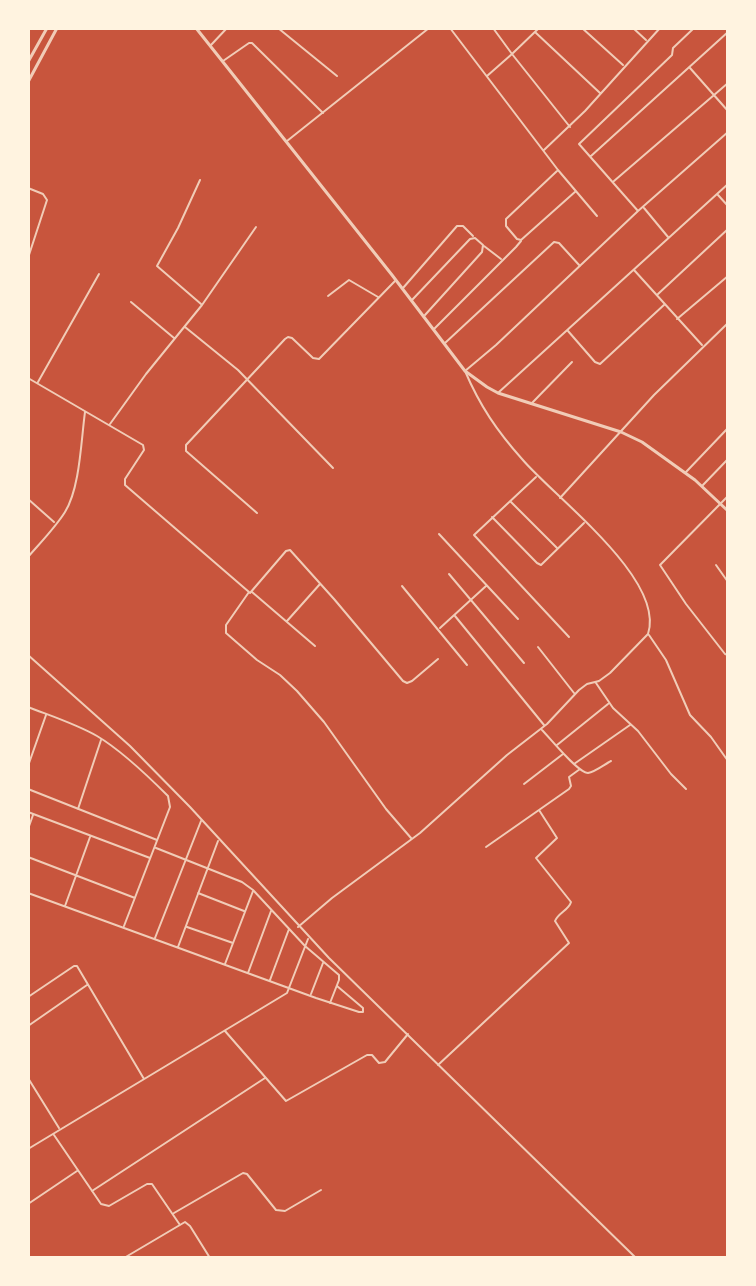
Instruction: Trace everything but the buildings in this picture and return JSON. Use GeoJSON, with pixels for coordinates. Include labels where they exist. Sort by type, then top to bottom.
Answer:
{"type":"FeatureCollection","features":[{"type":"Feature","properties":{"kind":"street"},"geometry":{"type":"LineString","coordinates":[[28,62],[47,28]]}},
{"type":"Feature","properties":{"kind":"street"},"geometry":{"type":"LineString","coordinates":[[28,82],[57,28]]}},
{"type":"Feature","properties":{"kind":"street"},"geometry":{"type":"LineString","coordinates":[[196,28],[465,371],[498,393],[621,432],[642,442],[686,473],[728,511]]}},
{"type":"Feature","properties":{"kind":"street"},"geometry":{"type":"LineString","coordinates":[[210,46],[227,28]]}},
{"type":"Feature","properties":{"kind":"street"},"geometry":{"type":"LineString","coordinates":[[278,28],[337,76]]}},
{"type":"Feature","properties":{"kind":"street"},"geometry":{"type":"LineString","coordinates":[[286,142],[429,28]]}},
{"type":"Feature","properties":{"kind":"street"},"geometry":{"type":"LineString","coordinates":[[450,28],[597,216]]}},
{"type":"Feature","properties":{"kind":"street"},"geometry":{"type":"LineString","coordinates":[[493,28],[570,127]]}},
{"type":"Feature","properties":{"kind":"street"},"geometry":{"type":"LineString","coordinates":[[486,77],[538,28]]}},
{"type":"Feature","properties":{"kind":"street"},"geometry":{"type":"LineString","coordinates":[[582,28],[624,66]]}},
{"type":"Feature","properties":{"kind":"street"},"geometry":{"type":"LineString","coordinates":[[633,28],[647,41]]}},
{"type":"Feature","properties":{"kind":"street"},"geometry":{"type":"LineString","coordinates":[[543,150],[570,127],[660,28]]}},
{"type":"Feature","properties":{"kind":"street"},"geometry":{"type":"LineString","coordinates":[[638,211],[579,144],[672,55],[674,47],[694,28]]}},
{"type":"Feature","properties":{"kind":"street"},"geometry":{"type":"LineString","coordinates":[[535,32],[600,94]]}},
{"type":"Feature","properties":{"kind":"street"},"geometry":{"type":"LineString","coordinates":[[590,157],[728,32]]}},
{"type":"Feature","properties":{"kind":"street"},"geometry":{"type":"LineString","coordinates":[[222,61],[252,43],[323,113]]}},
{"type":"Feature","properties":{"kind":"street"},"geometry":{"type":"LineString","coordinates":[[690,68],[728,111]]}},
{"type":"Feature","properties":{"kind":"street"},"geometry":{"type":"LineString","coordinates":[[612,183],[728,83]]}},
{"type":"Feature","properties":{"kind":"street"},"geometry":{"type":"LineString","coordinates":[[465,371],[728,132]]}},
{"type":"Feature","properties":{"kind":"street"},"geometry":{"type":"LineString","coordinates":[[521,240],[506,226],[505,221],[558,170]]}},
{"type":"Feature","properties":{"kind":"street"},"geometry":{"type":"LineString","coordinates":[[200,180],[157,266],[202,305]]}},
{"type":"Feature","properties":{"kind":"street"},"geometry":{"type":"LineString","coordinates":[[498,393],[728,184]]}},
{"type":"Feature","properties":{"kind":"street"},"geometry":{"type":"LineString","coordinates":[[28,188],[43,194],[47,200],[28,258]]}},
{"type":"Feature","properties":{"kind":"street"},"geometry":{"type":"LineString","coordinates":[[434,329],[521,240],[576,191]]}},
{"type":"Feature","properties":{"kind":"street"},"geometry":{"type":"LineString","coordinates":[[717,194],[728,206]]}},
{"type":"Feature","properties":{"kind":"street"},"geometry":{"type":"LineString","coordinates":[[643,208],[668,238]]}},
{"type":"Feature","properties":{"kind":"street"},"geometry":{"type":"LineString","coordinates":[[402,288],[457,226],[463,226],[503,261]]}},
{"type":"Feature","properties":{"kind":"street"},"geometry":{"type":"LineString","coordinates":[[109,425],[139,382],[202,305],[256,227]]}},
{"type":"Feature","properties":{"kind":"street"},"geometry":{"type":"LineString","coordinates":[[657,295],[728,229]]}},
{"type":"Feature","properties":{"kind":"street"},"geometry":{"type":"LineString","coordinates":[[412,301],[470,239],[475,238]]}},
{"type":"Feature","properties":{"kind":"street"},"geometry":{"type":"LineString","coordinates":[[444,344],[552,243],[559,243],[581,267]]}},
{"type":"Feature","properties":{"kind":"street"},"geometry":{"type":"LineString","coordinates":[[424,316],[482,252],[483,245]]}},
{"type":"Feature","properties":{"kind":"street"},"geometry":{"type":"LineString","coordinates":[[633,269],[703,346]]}},
{"type":"Feature","properties":{"kind":"street"},"geometry":{"type":"LineString","coordinates":[[37,383],[99,274]]}},
{"type":"Feature","properties":{"kind":"street"},"geometry":{"type":"LineString","coordinates":[[677,319],[728,276]]}},
{"type":"Feature","properties":{"kind":"street"},"geometry":{"type":"LineString","coordinates":[[328,296],[351,280],[379,298]]}},
{"type":"Feature","properties":{"kind":"street"},"geometry":{"type":"LineString","coordinates":[[257,513],[185,448],[288,337],[313,358],[319,359],[396,280]]}},
{"type":"Feature","properties":{"kind":"street"},"geometry":{"type":"LineString","coordinates":[[131,302],[174,339]]}},
{"type":"Feature","properties":{"kind":"street"},"geometry":{"type":"LineString","coordinates":[[568,331],[600,364],[665,304]]}},
{"type":"Feature","properties":{"kind":"street"},"geometry":{"type":"LineString","coordinates":[[560,499],[654,395],[728,323]]}},
{"type":"Feature","properties":{"kind":"street"},"geometry":{"type":"LineString","coordinates":[[184,327],[247,379],[333,468]]}},
{"type":"Feature","properties":{"kind":"street"},"geometry":{"type":"LineString","coordinates":[[530,405],[572,362]]}},
{"type":"Feature","properties":{"kind":"street"},"geometry":{"type":"LineString","coordinates":[[298,927],[412,839],[507,755],[545,726],[587,684],[603,679],[648,634],[651,626],[640,588],[611,547],[537,476],[483,409],[465,371]]}},
{"type":"Feature","properties":{"kind":"street"},"geometry":{"type":"LineString","coordinates":[[28,378],[144,447],[125,479],[125,485],[315,646]]}},
{"type":"Feature","properties":{"kind":"street"},"geometry":{"type":"LineString","coordinates":[[28,557],[66,510],[73,494],[85,411]]}},
{"type":"Feature","properties":{"kind":"street"},"geometry":{"type":"LineString","coordinates":[[686,473],[728,428]]}},
{"type":"Feature","properties":{"kind":"street"},"geometry":{"type":"LineString","coordinates":[[702,486],[728,459]]}},
{"type":"Feature","properties":{"kind":"street"},"geometry":{"type":"LineString","coordinates":[[537,476],[475,532],[475,536],[569,637]]}},
{"type":"Feature","properties":{"kind":"street"},"geometry":{"type":"LineString","coordinates":[[728,496],[660,565],[686,604],[728,655]]}},
{"type":"Feature","properties":{"kind":"street"},"geometry":{"type":"LineString","coordinates":[[28,499],[56,524]]}},
{"type":"Feature","properties":{"kind":"street"},"geometry":{"type":"LineString","coordinates":[[510,501],[558,549]]}},
{"type":"Feature","properties":{"kind":"street"},"geometry":{"type":"LineString","coordinates":[[492,517],[539,565],[585,522]]}},
{"type":"Feature","properties":{"kind":"street"},"geometry":{"type":"LineString","coordinates":[[439,534],[518,619]]}},
{"type":"Feature","properties":{"kind":"street"},"geometry":{"type":"LineString","coordinates":[[412,839],[297,691],[226,633],[225,627],[250,592],[288,550],[403,681],[412,681],[438,659]]}},
{"type":"Feature","properties":{"kind":"street"},"geometry":{"type":"LineString","coordinates":[[716,565],[728,582]]}},
{"type":"Feature","properties":{"kind":"street"},"geometry":{"type":"LineString","coordinates":[[449,574],[524,663]]}},
{"type":"Feature","properties":{"kind":"street"},"geometry":{"type":"LineString","coordinates":[[287,621],[320,583]]}},
{"type":"Feature","properties":{"kind":"street"},"geometry":{"type":"LineString","coordinates":[[438,629],[487,585]]}},
{"type":"Feature","properties":{"kind":"street"},"geometry":{"type":"LineString","coordinates":[[402,586],[467,665]]}},
{"type":"Feature","properties":{"kind":"street"},"geometry":{"type":"LineString","coordinates":[[455,616],[545,726]]}},
{"type":"Feature","properties":{"kind":"street"},"geometry":{"type":"LineString","coordinates":[[648,634],[666,660],[690,715],[728,760]]}},
{"type":"Feature","properties":{"kind":"street"},"geometry":{"type":"LineString","coordinates":[[538,647],[575,694]]}},
{"type":"Feature","properties":{"kind":"street"},"geometry":{"type":"LineString","coordinates":[[28,655],[130,746],[298,927],[636,1258]]}},
{"type":"Feature","properties":{"kind":"street"},"geometry":{"type":"LineString","coordinates":[[596,682],[618,714],[631,724],[686,789]]}},
{"type":"Feature","properties":{"kind":"street"},"geometry":{"type":"LineString","coordinates":[[557,746],[609,703]]}},
{"type":"Feature","properties":{"kind":"street"},"geometry":{"type":"LineString","coordinates":[[28,707],[114,747],[168,796],[170,807],[124,928]]}},
{"type":"Feature","properties":{"kind":"street"},"geometry":{"type":"LineString","coordinates":[[28,766],[46,714]]}},
{"type":"Feature","properties":{"kind":"street"},"geometry":{"type":"LineString","coordinates":[[574,764],[631,724]]}},
{"type":"Feature","properties":{"kind":"street"},"geometry":{"type":"LineString","coordinates":[[541,729],[580,769],[590,772],[611,761]]}},
{"type":"Feature","properties":{"kind":"street"},"geometry":{"type":"LineString","coordinates":[[78,809],[101,739]]}},
{"type":"Feature","properties":{"kind":"street"},"geometry":{"type":"LineString","coordinates":[[524,784],[564,753]]}},
{"type":"Feature","properties":{"kind":"street"},"geometry":{"type":"LineString","coordinates":[[486,847],[569,789],[569,777],[580,769]]}},
{"type":"Feature","properties":{"kind":"street"},"geometry":{"type":"LineString","coordinates":[[28,789],[157,840]]}},
{"type":"Feature","properties":{"kind":"street"},"geometry":{"type":"LineString","coordinates":[[438,1065],[569,943],[555,921],[571,902],[536,858],[557,838],[539,810]]}},
{"type":"Feature","properties":{"kind":"street"},"geometry":{"type":"LineString","coordinates":[[28,812],[150,858]]}},
{"type":"Feature","properties":{"kind":"street"},"geometry":{"type":"LineString","coordinates":[[28,829],[34,814]]}},
{"type":"Feature","properties":{"kind":"street"},"geometry":{"type":"LineString","coordinates":[[155,939],[201,820]]}},
{"type":"Feature","properties":{"kind":"street"},"geometry":{"type":"LineString","coordinates":[[65,906],[91,836]]}},
{"type":"Feature","properties":{"kind":"street"},"geometry":{"type":"LineString","coordinates":[[178,947],[219,840]]}},
{"type":"Feature","properties":{"kind":"street"},"geometry":{"type":"LineString","coordinates":[[154,847],[242,882],[253,890],[305,946],[339,976],[330,1003]]}},
{"type":"Feature","properties":{"kind":"street"},"geometry":{"type":"LineString","coordinates":[[28,857],[135,898]]}},
{"type":"Feature","properties":{"kind":"street"},"geometry":{"type":"LineString","coordinates":[[225,965],[253,890]]}},
{"type":"Feature","properties":{"kind":"street"},"geometry":{"type":"LineString","coordinates":[[28,893],[310,996],[363,1012],[363,1008],[337,986]]}},
{"type":"Feature","properties":{"kind":"street"},"geometry":{"type":"LineString","coordinates":[[198,893],[245,911]]}},
{"type":"Feature","properties":{"kind":"street"},"geometry":{"type":"LineString","coordinates":[[248,973],[272,910]]}},
{"type":"Feature","properties":{"kind":"street"},"geometry":{"type":"LineString","coordinates":[[186,927],[233,943]]}},
{"type":"Feature","properties":{"kind":"street"},"geometry":{"type":"LineString","coordinates":[[269,981],[289,928]]}},
{"type":"Feature","properties":{"kind":"street"},"geometry":{"type":"LineString","coordinates":[[28,1149],[287,993],[308,937]]}},
{"type":"Feature","properties":{"kind":"street"},"geometry":{"type":"LineString","coordinates":[[310,996],[324,962]]}},
{"type":"Feature","properties":{"kind":"street"},"geometry":{"type":"LineString","coordinates":[[28,997],[74,966],[79,969],[144,1079]]}},
{"type":"Feature","properties":{"kind":"street"},"geometry":{"type":"LineString","coordinates":[[28,1026],[88,984]]}},
{"type":"Feature","properties":{"kind":"street"},"geometry":{"type":"LineString","coordinates":[[225,1030],[282,1099],[288,1101],[367,1055],[374,1056],[379,1063],[385,1062],[408,1034]]}},
{"type":"Feature","properties":{"kind":"street"},"geometry":{"type":"LineString","coordinates":[[28,1078],[60,1130]]}},
{"type":"Feature","properties":{"kind":"street"},"geometry":{"type":"LineString","coordinates":[[92,1191],[266,1078]]}},
{"type":"Feature","properties":{"kind":"street"},"geometry":{"type":"LineString","coordinates":[[54,1134],[101,1204],[106,1206],[152,1184],[180,1225]]}},
{"type":"Feature","properties":{"kind":"street"},"geometry":{"type":"LineString","coordinates":[[28,1204],[78,1170]]}},
{"type":"Feature","properties":{"kind":"street"},"geometry":{"type":"LineString","coordinates":[[173,1214],[243,1173],[280,1212],[321,1190]]}},
{"type":"Feature","properties":{"kind":"street"},"geometry":{"type":"LineString","coordinates":[[124,1258],[185,1222],[210,1258]]}}]}
